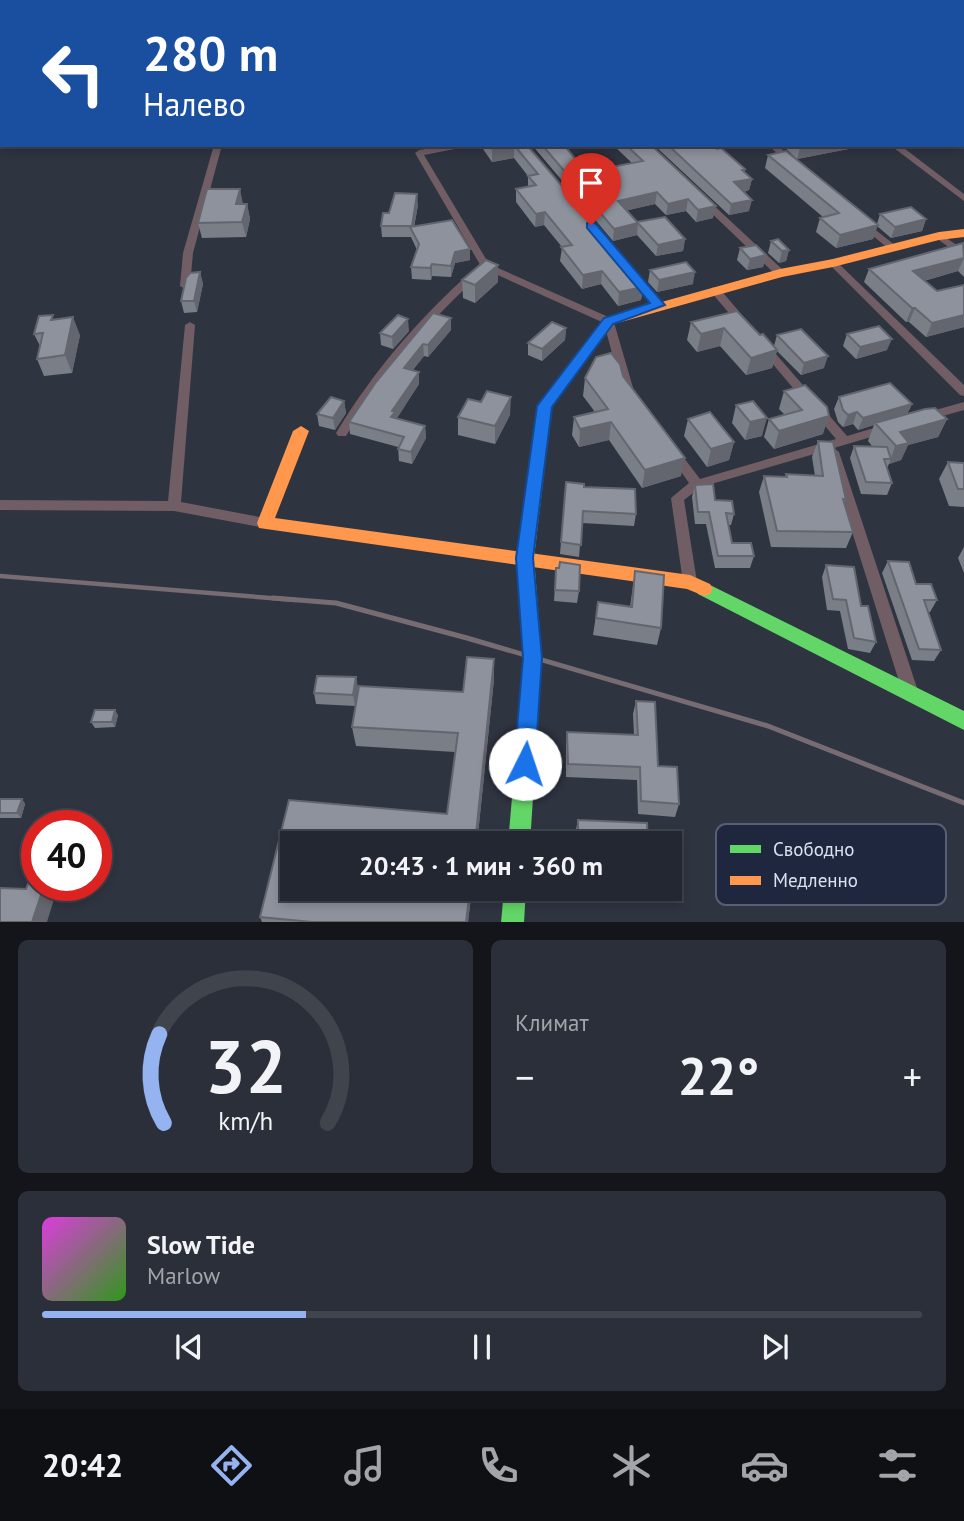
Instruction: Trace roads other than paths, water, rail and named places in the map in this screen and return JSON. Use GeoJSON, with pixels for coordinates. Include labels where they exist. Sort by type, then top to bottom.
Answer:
{"type":"FeatureCollection","features":[{"type":"Feature","properties":{"kind":"street"},"geometry":{"type":"LineString","coordinates":[[255,0],[261,0]]}},
{"type":"Feature","properties":{"kind":"street"},"geometry":{"type":"LineString","coordinates":[[185,286],[188,253],[217,147]]}},
{"type":"Feature","properties":{"kind":"street"},"geometry":{"type":"LineString","coordinates":[[422,147],[427,151]]}},
{"type":"Feature","properties":{"kind":"street"},"geometry":{"type":"LineString","coordinates":[[456,147],[419,153],[485,266],[608,321],[629,392],[636,402]]}},
{"type":"Feature","properties":{"kind":"street"},"geometry":{"type":"LineString","coordinates":[[774,147],[802,171]]}},
{"type":"Feature","properties":{"kind":"street"},"geometry":{"type":"LineString","coordinates":[[897,147],[964,198]]}},
{"type":"Feature","properties":{"kind":"street"},"geometry":{"type":"LineString","coordinates":[[693,191],[780,273]]}},
{"type":"Feature","properties":{"kind":"street"},"geometry":{"type":"LineString","coordinates":[[853,214],[893,248]]}},
{"type":"Feature","properties":{"kind":"street"},"geometry":{"type":"LineString","coordinates":[[520,831],[533,658],[525,558],[545,406],[608,321],[780,273],[834,263],[939,236],[964,233]]}},
{"type":"Feature","properties":{"kind":"street"},"geometry":{"type":"LineString","coordinates":[[939,236],[964,255]]}},
{"type":"Feature","properties":{"kind":"street"},"geometry":{"type":"LineString","coordinates":[[622,262],[659,305]]}},
{"type":"Feature","properties":{"kind":"street"},"geometry":{"type":"LineString","coordinates":[[834,263],[964,392]]}},
{"type":"Feature","properties":{"kind":"street"},"geometry":{"type":"LineString","coordinates":[[342,433],[368,389],[438,308],[485,266]]}},
{"type":"Feature","properties":{"kind":"street"},"geometry":{"type":"LineString","coordinates":[[715,290],[749,331]]}},
{"type":"Feature","properties":{"kind":"street"},"geometry":{"type":"LineString","coordinates":[[174,506],[190,325]]}},
{"type":"Feature","properties":{"kind":"street"},"geometry":{"type":"LineString","coordinates":[[758,341],[838,443],[911,694]]}},
{"type":"Feature","properties":{"kind":"street"},"geometry":{"type":"LineString","coordinates":[[911,422],[964,406]]}},
{"type":"Feature","properties":{"kind":"street"},"geometry":{"type":"LineString","coordinates":[[690,582],[677,498],[697,484],[898,425]]}},
{"type":"Feature","properties":{"kind":"street"},"geometry":{"type":"LineString","coordinates":[[265,523],[301,431]]}},
{"type":"Feature","properties":{"kind":"street"},"geometry":{"type":"LineString","coordinates":[[667,443],[697,484]]}},
{"type":"Feature","properties":{"kind":"street"},"geometry":{"type":"LineString","coordinates":[[0,505],[174,506],[265,523],[690,582],[964,721]]}},
{"type":"Feature","properties":{"kind":"street"},"geometry":{"type":"LineString","coordinates":[[513,922],[514,901]]}},
{"type":"Feature","properties":{"kind":"railway"},"geometry":{"type":"LineString","coordinates":[[0,576],[295,600]]}},
{"type":"Feature","properties":{"kind":"railway"},"geometry":{"type":"LineString","coordinates":[[273,598],[336,603],[467,638],[768,726],[964,803]]}}]}
